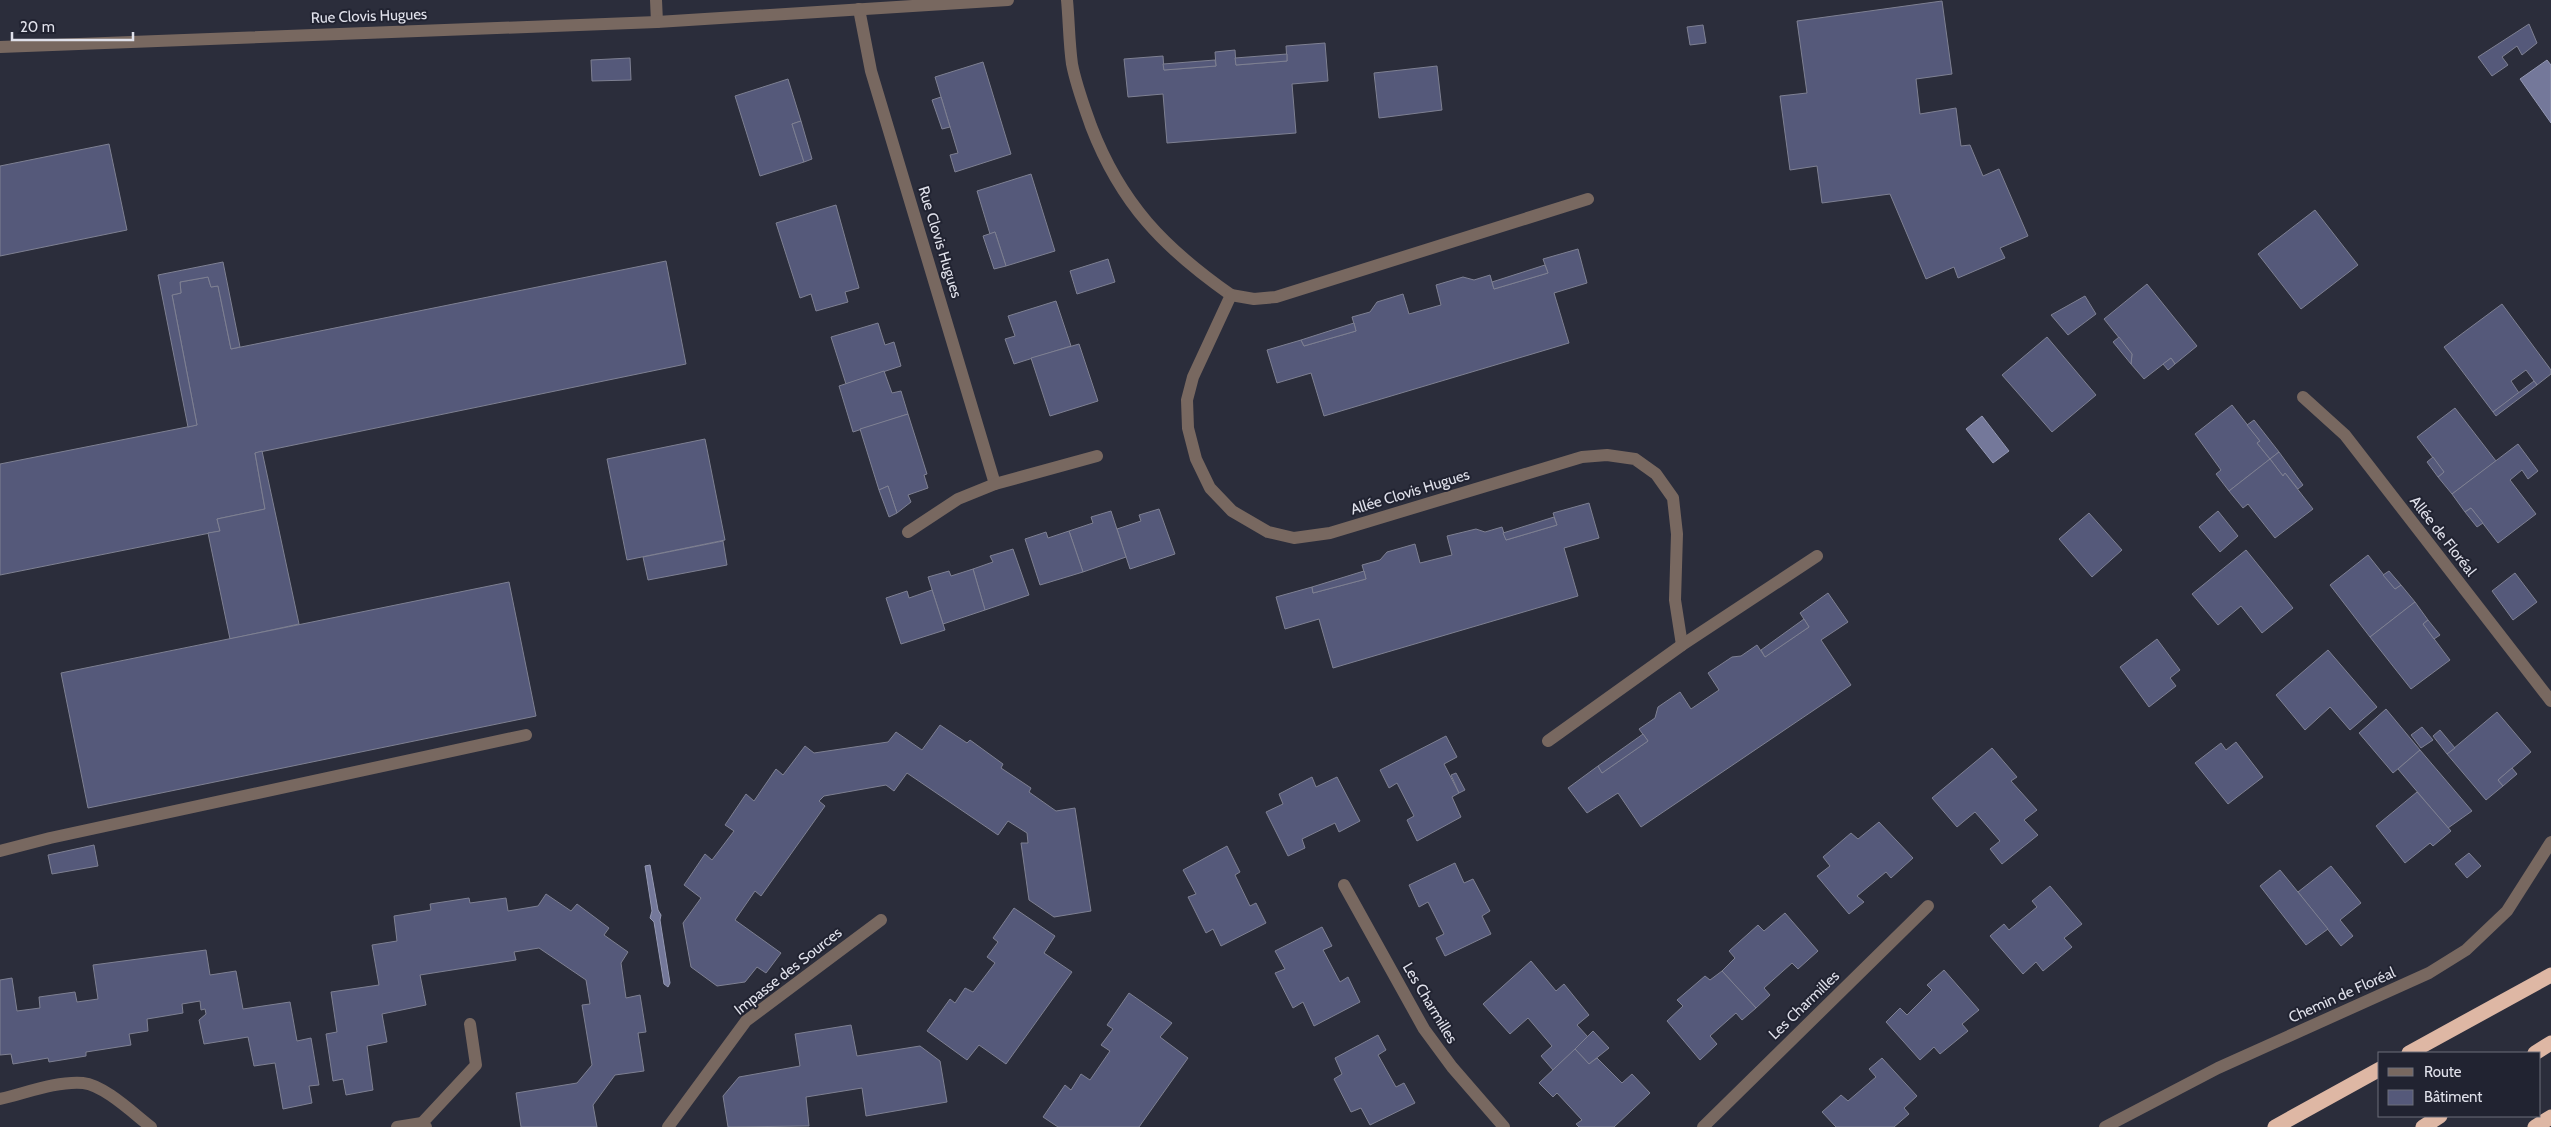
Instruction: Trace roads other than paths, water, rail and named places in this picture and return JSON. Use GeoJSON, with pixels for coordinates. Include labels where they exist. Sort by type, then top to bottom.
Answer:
{"type":"FeatureCollection","features":[{"type":"Feature","properties":{"kind":"highway"},"geometry":{"type":"LineString","coordinates":[[2411,1052],[2551,975]]}},
{"type":"Feature","properties":{"kind":"highway"},"geometry":{"type":"LineString","coordinates":[[2537,1052],[2551,1043]]}},
{"type":"Feature","properties":{"kind":"highway"},"geometry":{"type":"LineString","coordinates":[[2275,1127],[2378,1070]]}},
{"type":"Feature","properties":{"kind":"highway"},"geometry":{"type":"LineString","coordinates":[[2423,1127],[2438,1117]]}},
{"type":"Feature","properties":{"kind":"highway"},"geometry":{"type":"LineString","coordinates":[[2535,1127],[2551,1117]]}},
{"type":"Feature","properties":{"kind":"street"},"geometry":{"type":"LineString","coordinates":[[656,0],[657,22]]}},
{"type":"Feature","properties":{"kind":"street","name":"Rue Clovis Hugues"},"geometry":{"type":"LineString","coordinates":[[0,47],[657,22],[1008,0]]}},
{"type":"Feature","properties":{"kind":"street"},"geometry":{"type":"LineString","coordinates":[[1067,0],[1072,65],[1084,106],[1101,152],[1121,189],[1146,224],[1194,269],[1231,295],[1254,299],[1276,297],[1588,199]]}},
{"type":"Feature","properties":{"kind":"street","name":"Rue Clovis Hugues"},"geometry":{"type":"LineString","coordinates":[[859,9],[871,71],[995,484]]}},
{"type":"Feature","properties":{"kind":"street","name":"Allée Clovis Hugues"},"geometry":{"type":"LineString","coordinates":[[1231,295],[1193,376],[1187,400],[1188,428],[1196,459],[1210,488],[1232,511],[1268,532],[1294,538],[1330,533],[1582,457],[1607,455],[1635,459],[1656,474],[1673,498],[1677,534],[1675,600],[1682,645]]}},
{"type":"Feature","properties":{"kind":"street","name":"Allée de Floréal"},"geometry":{"type":"LineString","coordinates":[[2304,397],[2344,435],[2551,701]]}},
{"type":"Feature","properties":{"kind":"street"},"geometry":{"type":"LineString","coordinates":[[908,532],[958,499],[995,484],[1097,456]]}},
{"type":"Feature","properties":{"kind":"street"},"geometry":{"type":"LineString","coordinates":[[1548,741],[1682,645],[1817,556]]}},
{"type":"Feature","properties":{"kind":"street"},"geometry":{"type":"LineString","coordinates":[[0,851],[50,838],[526,735]]}},
{"type":"Feature","properties":{"kind":"street","name":"Chemin de Floréal"},"geometry":{"type":"LineString","coordinates":[[2105,1127],[2218,1068],[2429,974],[2458,955],[2507,911],[2551,842]]}},
{"type":"Feature","properties":{"kind":"street","name":"Les Charmilles"},"geometry":{"type":"LineString","coordinates":[[1344,884],[1424,1029],[1452,1067],[1504,1127]]}},
{"type":"Feature","properties":{"kind":"street","name":"Les Charmilles"},"geometry":{"type":"LineString","coordinates":[[1703,1127],[1928,906]]}},
{"type":"Feature","properties":{"kind":"street","name":"Impasse des Sources"},"geometry":{"type":"LineString","coordinates":[[668,1127],[746,1021],[881,920]]}},
{"type":"Feature","properties":{"kind":"street"},"geometry":{"type":"LineString","coordinates":[[397,1127],[424,1125],[476,1065],[470,1024]]}},
{"type":"Feature","properties":{"kind":"street"},"geometry":{"type":"LineString","coordinates":[[0,1099],[63,1084],[85,1083],[106,1093],[151,1127]]}},
{"type":"Feature","properties":{"kind":"water"},"geometry":{"type":"Polygon","coordinates":[[[2547,60],[2551,65],[2551,123],[2520,79],[2547,60]]]}},
{"type":"Feature","properties":{"kind":"water"},"geometry":{"type":"Polygon","coordinates":[[[1982,416],[2009,451],[1993,463],[1966,429],[1982,416]]]}},
{"type":"Feature","properties":{"kind":"water"},"geometry":{"type":"Polygon","coordinates":[[[650,865],[658,910],[661,915],[660,920],[670,983],[668,987],[664,984],[654,922],[650,918],[652,911],[645,866],[650,865]]]}}]}
